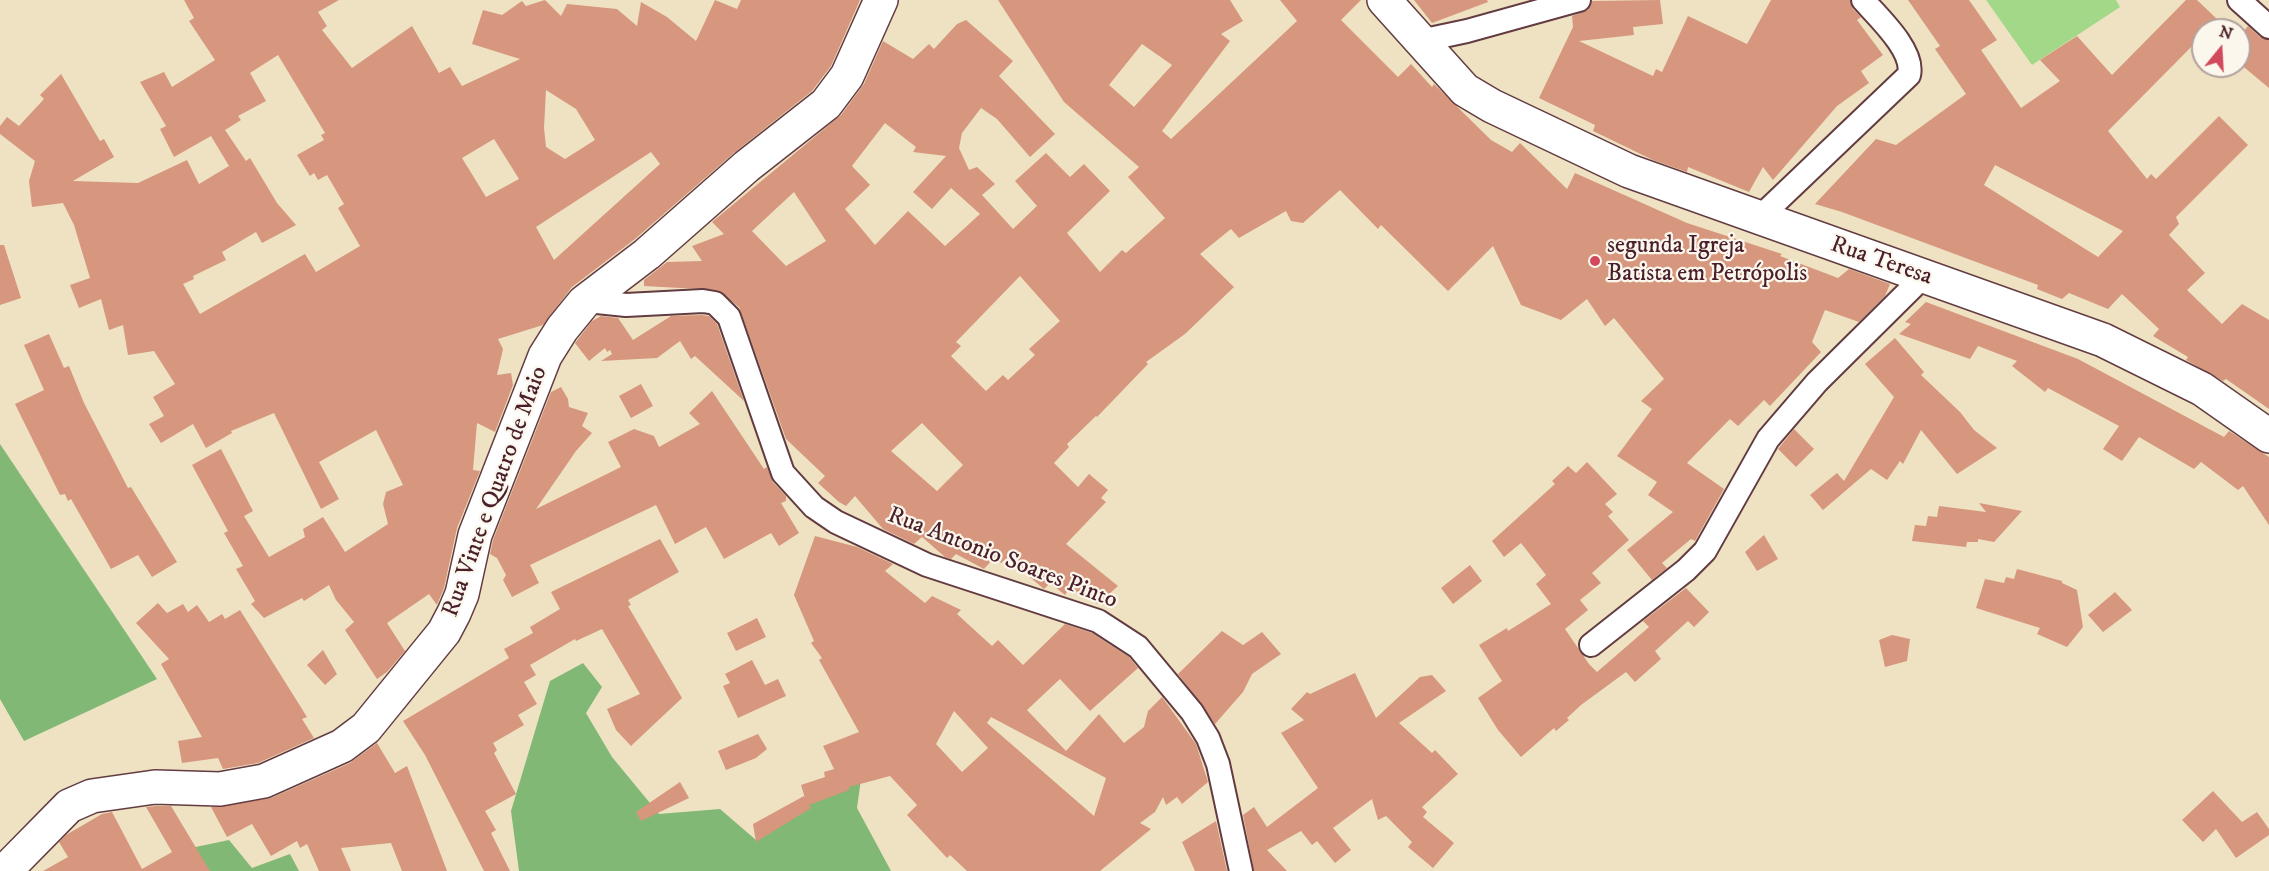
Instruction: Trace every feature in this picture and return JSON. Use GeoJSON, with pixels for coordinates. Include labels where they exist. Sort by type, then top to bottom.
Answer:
{"type":"FeatureCollection","features":[{"type":"Feature","properties":{"kind":"street","name":"Rua Vinte e Quatro de Maio"},"geometry":{"type":"LineString","coordinates":[[5,871],[69,806],[92,796],[155,788],[219,789],[264,781],[342,746],[366,728],[444,632],[454,613],[462,594],[475,535],[545,356],[562,329],[587,301],[646,254],[747,166],[826,104],[847,76],[881,0]]}},
{"type":"Feature","properties":{"kind":"street","name":"Rua Teresa"},"geometry":{"type":"LineString","coordinates":[[1384,0],[1465,90],[1492,106],[1629,171],[1758,219],[2103,340],[2202,389],[2269,436]]}},
{"type":"Feature","properties":{"kind":"street"},"geometry":{"type":"LineString","coordinates":[[1420,41],[1467,31],[1579,0]]}},
{"type":"Feature","properties":{"kind":"street"},"geometry":{"type":"LineString","coordinates":[[1758,219],[1909,75],[1909,61],[1903,49],[1863,0]]}},
{"type":"Feature","properties":{"kind":"street"},"geometry":{"type":"LineString","coordinates":[[2239,0],[2269,27]]}},
{"type":"Feature","properties":{"kind":"street"},"geometry":{"type":"LineString","coordinates":[[1591,645],[1686,570],[1705,551],[1768,439],[1817,382],[1924,276]]}},
{"type":"Feature","properties":{"kind":"street","name":"Rua Antonio Soares Pinto"},"geometry":{"type":"LineString","coordinates":[[587,301],[626,305],[703,301],[715,303],[729,317],[783,473],[814,507],[836,522],[927,565],[1098,621],[1138,647],[1192,712],[1208,738],[1220,772],[1241,871]]}},
{"type":"Feature","properties":{"kind":"green space"},"geometry":{"type":"Polygon","coordinates":[[[1986,0],[2116,0],[2120,7],[2032,65],[1986,0]]]}},
{"type":"Feature","properties":{"kind":"green space"},"geometry":{"type":"Polygon","coordinates":[[[0,444],[157,679],[24,741],[0,699],[0,444]]]}},
{"type":"Feature","properties":{"kind":"green space"},"geometry":{"type":"Polygon","coordinates":[[[583,663],[602,687],[586,713],[612,757],[659,814],[720,809],[756,840],[821,796],[861,779],[857,808],[891,871],[519,871],[511,811],[550,681],[583,663]]]}},
{"type":"Feature","properties":{"kind":"green space"},"geometry":{"type":"Polygon","coordinates":[[[229,840],[252,868],[290,854],[299,871],[205,871],[191,848],[229,840]]]}},
{"type":"Feature","properties":{"kind":"building"},"geometry":{"type":"Polygon","coordinates":[[[184,0],[339,0],[318,12],[327,26],[322,30],[352,68],[412,26],[439,73],[450,67],[462,86],[520,59],[472,44],[483,10],[502,15],[522,1],[526,6],[545,0],[561,16],[567,4],[617,9],[637,26],[641,2],[667,17],[696,41],[715,0],[737,9],[741,0],[860,0],[831,66],[812,91],[735,152],[635,239],[572,287],[543,325],[498,339],[503,349],[497,375],[511,373],[513,385],[495,432],[477,423],[473,470],[480,471],[457,528],[444,588],[437,605],[429,594],[387,623],[405,651],[387,672],[377,679],[345,630],[354,622],[336,600],[329,585],[304,601],[302,598],[264,618],[251,604],[255,601],[236,569],[243,566],[224,533],[228,531],[192,465],[221,449],[253,511],[244,516],[269,557],[305,537],[303,529],[323,517],[345,552],[388,524],[383,504],[386,492],[403,485],[376,430],[319,462],[339,499],[321,509],[274,413],[231,431],[232,433],[206,448],[193,424],[161,443],[149,424],[164,416],[153,397],[175,384],[154,351],[128,355],[123,325],[109,330],[101,299],[79,308],[70,285],[90,278],[74,225],[63,203],[32,207],[29,181],[35,161],[0,134],[0,126],[7,117],[19,126],[44,99],[40,95],[61,74],[100,141],[104,139],[114,157],[73,181],[138,183],[187,160],[199,184],[229,166],[211,136],[174,157],[160,129],[166,126],[140,82],[164,72],[172,87],[215,60],[189,21],[194,18],[184,0]],[[278,55],[250,73],[266,101],[238,116],[241,120],[225,130],[246,161],[250,158],[277,203],[296,225],[262,243],[256,232],[222,252],[226,260],[193,276],[194,279],[183,284],[200,314],[305,254],[316,272],[360,246],[338,208],[344,204],[327,175],[318,180],[314,173],[310,176],[297,155],[324,140],[321,135],[325,133],[278,55]],[[546,90],[544,128],[546,147],[565,159],[595,140],[576,109],[546,90]],[[494,139],[462,158],[486,197],[519,179],[494,139]],[[651,152],[536,227],[554,260],[660,164],[651,152]]]}},
{"type":"Feature","properties":{"kind":"building"},"geometry":{"type":"Polygon","coordinates":[[[998,0],[1230,0],[1243,21],[1221,34],[1230,41],[1162,131],[1171,139],[1297,21],[1280,0],[1361,0],[1341,20],[1398,77],[1411,64],[1432,87],[1434,84],[1491,140],[1512,152],[1520,143],[1567,189],[1575,173],[1687,223],[1782,254],[1780,256],[1838,278],[1849,269],[1890,284],[1885,296],[1859,322],[1825,310],[1812,342],[1821,352],[1770,406],[1764,400],[1738,426],[1730,419],[1687,463],[1724,489],[1695,541],[1691,539],[1662,563],[1667,568],[1652,580],[1627,550],[1673,512],[1648,495],[1657,482],[1617,456],[1652,409],[1641,401],[1664,379],[1614,318],[1605,326],[1587,299],[1561,320],[1521,305],[1493,246],[1448,291],[1381,225],[1378,229],[1340,190],[1303,223],[1291,221],[1286,211],[1239,238],[1231,229],[1200,254],[1234,287],[1185,334],[1146,362],[1148,364],[1097,417],[1067,444],[1069,447],[1054,463],[1078,487],[1089,474],[1108,490],[1101,498],[1106,502],[1066,544],[1118,586],[1098,604],[1070,588],[1065,595],[1050,583],[1044,589],[1007,558],[1001,563],[995,557],[984,569],[956,554],[951,559],[945,557],[922,537],[914,544],[883,529],[855,496],[846,506],[839,502],[818,483],[825,476],[786,439],[739,307],[717,290],[644,286],[644,280],[667,262],[702,261],[692,246],[724,234],[712,222],[841,115],[864,84],[883,41],[913,59],[929,44],[934,49],[957,24],[966,20],[1013,61],[999,76],[1055,134],[1030,157],[997,119],[981,108],[962,133],[959,148],[969,170],[977,167],[995,184],[982,195],[1013,229],[1037,206],[1015,181],[1046,153],[1070,177],[1084,164],[1110,191],[1067,233],[1100,272],[1122,250],[1126,253],[1165,218],[1128,177],[1139,167],[1064,102],[998,0]],[[1142,44],[1109,85],[1134,107],[1172,65],[1142,44]],[[885,123],[852,166],[870,185],[845,209],[875,245],[908,211],[945,246],[980,214],[951,188],[932,209],[913,192],[946,156],[913,152],[916,147],[885,123]],[[794,192],[752,231],[786,266],[826,241],[794,192]],[[1020,276],[956,342],[961,346],[951,356],[986,391],[1003,375],[1008,380],[1035,355],[1029,349],[1060,321],[1020,276]],[[922,423],[891,451],[937,491],[963,465],[922,423]]]}},
{"type":"Feature","properties":{"kind":"building"},"geometry":{"type":"Polygon","coordinates":[[[1414,0],[1487,0],[1488,2],[1432,23],[1414,0]]]}},
{"type":"Feature","properties":{"kind":"building"},"geometry":{"type":"Polygon","coordinates":[[[1660,0],[1663,24],[1633,27],[1634,35],[1579,41],[1653,76],[1656,69],[1662,72],[1688,16],[1747,44],[1771,0],[1850,0],[1853,9],[1861,17],[1857,20],[1883,55],[1861,71],[1869,83],[1837,106],[1773,180],[1763,167],[1749,192],[1688,167],[1687,172],[1653,160],[1593,131],[1595,125],[1539,98],[1573,27],[1572,16],[1588,10],[1592,1],[1660,0]]]}},
{"type":"Feature","properties":{"kind":"building"},"geometry":{"type":"Polygon","coordinates":[[[1908,0],[1969,0],[1997,40],[1981,50],[2021,108],[2060,81],[2040,60],[2077,36],[2112,75],[2186,0],[2197,0],[2216,18],[2191,18],[2191,47],[2108,131],[2147,179],[2151,174],[2156,179],[2219,116],[2248,145],[2176,217],[2179,224],[2169,235],[2205,273],[2187,290],[2222,324],[2242,304],[2269,320],[2269,409],[2226,379],[2223,381],[2186,360],[2188,357],[2153,336],[2159,329],[2122,294],[2108,309],[2069,293],[2062,299],[2037,289],[2038,285],[1815,204],[1876,139],[1896,145],[1966,94],[1935,49],[1940,46],[1908,0]],[[1995,165],[1984,185],[2098,257],[2123,231],[1995,165]]]}},
{"type":"Feature","properties":{"kind":"building"},"geometry":{"type":"Polygon","coordinates":[[[2251,29],[2260,37],[2269,40],[2269,88],[2251,73],[2251,29]]]}},
{"type":"Feature","properties":{"kind":"building"},"geometry":{"type":"Polygon","coordinates":[[[0,245],[4,245],[21,298],[0,305],[0,245]]]}},
{"type":"Feature","properties":{"kind":"building"},"geometry":{"type":"Polygon","coordinates":[[[1926,302],[2078,359],[2224,437],[2229,431],[2269,457],[2269,525],[2243,486],[2238,490],[2201,462],[2194,469],[2139,437],[2122,461],[2103,449],[2119,426],[2048,388],[2045,392],[2012,366],[2017,361],[1978,346],[1970,359],[1899,334],[1911,324],[1905,322],[1926,302]]]}},
{"type":"Feature","properties":{"kind":"building"},"geometry":{"type":"Polygon","coordinates":[[[601,316],[618,318],[633,340],[671,316],[709,316],[717,324],[744,401],[695,356],[691,359],[680,341],[657,358],[601,361],[612,354],[610,350],[607,352],[605,348],[589,361],[575,343],[592,321],[601,316]]]}},
{"type":"Feature","properties":{"kind":"building"},"geometry":{"type":"Polygon","coordinates":[[[49,334],[64,368],[69,366],[84,403],[128,488],[131,487],[177,562],[152,577],[138,555],[111,569],[71,499],[68,501],[65,494],[60,495],[15,404],[44,390],[24,345],[49,334]]]}},
{"type":"Feature","properties":{"kind":"building"},"geometry":{"type":"Polygon","coordinates":[[[1895,338],[1924,372],[1921,375],[1960,412],[1974,430],[1997,448],[1957,474],[1921,430],[1903,464],[1900,461],[1887,480],[1871,469],[1823,510],[1810,495],[1837,473],[1844,481],[1894,397],[1865,364],[1895,338]]]}},
{"type":"Feature","properties":{"kind":"building"},"geometry":{"type":"Polygon","coordinates":[[[641,384],[653,406],[631,418],[619,396],[641,384]]]}},
{"type":"Feature","properties":{"kind":"building"},"geometry":{"type":"Polygon","coordinates":[[[561,387],[568,399],[569,407],[588,413],[582,426],[592,433],[576,451],[536,509],[621,467],[608,442],[634,429],[654,436],[659,447],[700,424],[689,413],[712,391],[764,469],[767,467],[773,482],[786,496],[786,501],[781,503],[799,533],[779,546],[771,533],[724,559],[706,527],[675,544],[656,505],[530,565],[539,583],[512,597],[503,580],[506,575],[497,558],[490,554],[493,540],[551,392],[561,387]]]}},
{"type":"Feature","properties":{"kind":"building"},"geometry":{"type":"Polygon","coordinates":[[[1794,429],[1814,449],[1796,467],[1778,449],[1794,429]]]}},
{"type":"Feature","properties":{"kind":"building"},"geometry":{"type":"Polygon","coordinates":[[[1587,462],[1617,494],[1605,504],[1613,512],[1608,516],[1629,540],[1592,573],[1601,583],[1580,600],[1588,610],[1565,629],[1589,664],[1597,672],[1649,627],[1643,621],[1686,588],[1709,612],[1694,627],[1688,621],[1655,651],[1661,659],[1635,682],[1626,672],[1581,705],[1567,718],[1569,720],[1556,731],[1554,728],[1521,757],[1498,730],[1478,698],[1502,681],[1479,645],[1507,628],[1508,631],[1551,604],[1536,584],[1546,575],[1521,543],[1504,557],[1492,541],[1555,484],[1552,481],[1568,466],[1576,473],[1587,462]]]}},
{"type":"Feature","properties":{"kind":"building"},"geometry":{"type":"Polygon","coordinates":[[[1979,503],[2022,511],[1994,542],[1978,539],[1978,542],[1967,542],[1966,547],[1912,541],[1915,525],[1926,526],[1928,516],[1937,517],[1939,506],[1986,512],[1979,503]]]}},
{"type":"Feature","properties":{"kind":"building"},"geometry":{"type":"Polygon","coordinates":[[[1764,535],[1778,559],[1757,571],[1745,552],[1764,535]]]}},
{"type":"Feature","properties":{"kind":"building"},"geometry":{"type":"Polygon","coordinates":[[[815,536],[857,547],[893,564],[885,571],[925,603],[932,596],[961,610],[957,614],[992,646],[998,640],[1023,665],[1065,624],[1092,633],[1129,657],[1138,668],[1090,711],[1060,679],[1027,710],[1066,751],[1099,714],[1124,743],[1144,727],[1148,711],[1162,697],[1196,744],[1208,782],[1182,804],[1177,797],[1166,805],[1163,797],[1155,812],[1140,823],[1151,829],[1100,871],[967,871],[950,855],[947,858],[907,815],[917,805],[890,776],[849,787],[849,790],[809,805],[811,808],[756,842],[753,824],[804,796],[805,798],[801,785],[825,777],[824,772],[834,769],[823,746],[859,732],[819,660],[822,658],[811,643],[814,641],[794,595],[815,536]],[[954,711],[936,744],[962,772],[988,748],[954,711]],[[991,717],[987,723],[1094,816],[1106,778],[991,717]]]}},
{"type":"Feature","properties":{"kind":"building"},"geometry":{"type":"Polygon","coordinates":[[[660,539],[679,572],[628,600],[631,605],[628,606],[682,698],[631,746],[616,730],[607,709],[640,694],[602,629],[576,641],[575,639],[530,665],[536,675],[524,682],[537,704],[518,715],[524,725],[493,743],[497,750],[494,753],[516,794],[485,811],[496,830],[491,833],[510,871],[484,871],[425,755],[403,721],[509,658],[504,649],[533,633],[530,627],[560,609],[551,592],[660,539]]]}},
{"type":"Feature","properties":{"kind":"building"},"geometry":{"type":"Polygon","coordinates":[[[1470,565],[1482,581],[1453,604],[1441,588],[1470,565]]]}},
{"type":"Feature","properties":{"kind":"building"},"geometry":{"type":"Polygon","coordinates":[[[2017,569],[2062,581],[2077,590],[2083,627],[2067,647],[2037,634],[2040,628],[1976,608],[1985,579],[2004,583],[2006,577],[2014,579],[2017,569]]]}},
{"type":"Feature","properties":{"kind":"building"},"geometry":{"type":"Polygon","coordinates":[[[2115,592],[2132,610],[2103,632],[2088,615],[2115,592]]]}},
{"type":"Feature","properties":{"kind":"building"},"geometry":{"type":"Polygon","coordinates":[[[158,603],[167,613],[183,604],[188,612],[197,605],[209,622],[222,614],[225,619],[240,610],[307,717],[302,719],[314,738],[258,763],[223,769],[218,758],[182,763],[178,741],[202,737],[161,664],[169,659],[136,623],[158,603]]]}},
{"type":"Feature","properties":{"kind":"building"},"geometry":{"type":"Polygon","coordinates":[[[757,618],[766,637],[736,651],[727,633],[757,618]]]}},
{"type":"Feature","properties":{"kind":"building"},"geometry":{"type":"Polygon","coordinates":[[[1222,631],[1243,645],[1262,632],[1281,654],[1252,674],[1243,692],[1215,724],[1178,674],[1222,631]]]}},
{"type":"Feature","properties":{"kind":"building"},"geometry":{"type":"Polygon","coordinates":[[[1892,635],[1910,639],[1907,661],[1885,667],[1879,640],[1892,635]]]}},
{"type":"Feature","properties":{"kind":"building"},"geometry":{"type":"Polygon","coordinates":[[[323,650],[337,674],[325,685],[307,665],[323,650]]]}},
{"type":"Feature","properties":{"kind":"building"},"geometry":{"type":"Polygon","coordinates":[[[752,660],[765,685],[778,679],[786,696],[738,718],[723,686],[730,683],[725,674],[752,660]]]}},
{"type":"Feature","properties":{"kind":"building"},"geometry":{"type":"Polygon","coordinates":[[[1355,673],[1376,718],[1420,677],[1432,675],[1446,691],[1399,723],[1432,753],[1435,750],[1458,774],[1422,807],[1427,812],[1423,817],[1454,843],[1433,868],[1408,847],[1412,842],[1386,816],[1378,820],[1372,799],[1333,828],[1351,850],[1335,863],[1317,841],[1312,845],[1301,831],[1267,850],[1287,871],[1254,871],[1243,815],[1254,807],[1267,827],[1318,788],[1281,733],[1304,720],[1291,709],[1307,692],[1310,694],[1355,673]]]}},
{"type":"Feature","properties":{"kind":"building"},"geometry":{"type":"Polygon","coordinates":[[[758,734],[767,749],[756,758],[726,770],[718,751],[758,734]]]}},
{"type":"Feature","properties":{"kind":"building"},"geometry":{"type":"Polygon","coordinates":[[[377,743],[395,773],[407,766],[447,871],[402,871],[391,843],[341,848],[351,871],[319,871],[307,844],[300,848],[297,841],[271,856],[252,824],[227,837],[211,807],[271,798],[350,763],[377,743]]]}},
{"type":"Feature","properties":{"kind":"building"},"geometry":{"type":"Polygon","coordinates":[[[680,782],[689,798],[641,821],[636,812],[680,782]]]}},
{"type":"Feature","properties":{"kind":"building"},"geometry":{"type":"Polygon","coordinates":[[[2213,791],[2242,822],[2257,812],[2269,829],[2269,835],[2236,858],[2216,829],[2203,842],[2182,820],[2213,791]]]}},
{"type":"Feature","properties":{"kind":"building"},"geometry":{"type":"Polygon","coordinates":[[[171,806],[210,871],[43,871],[68,857],[59,842],[66,835],[102,814],[112,812],[142,869],[172,852],[146,807],[171,806]]]}},
{"type":"Feature","properties":{"kind":"building"},"geometry":{"type":"Polygon","coordinates":[[[1216,821],[1227,871],[1195,871],[1182,842],[1216,821]]]}},
{"type":"Feature","properties":{"kind":"place","name":"segunda Igreja Batista em Petrópolis"},"geometry":{"type":"Point","coordinates":[1595,261]}}]}
